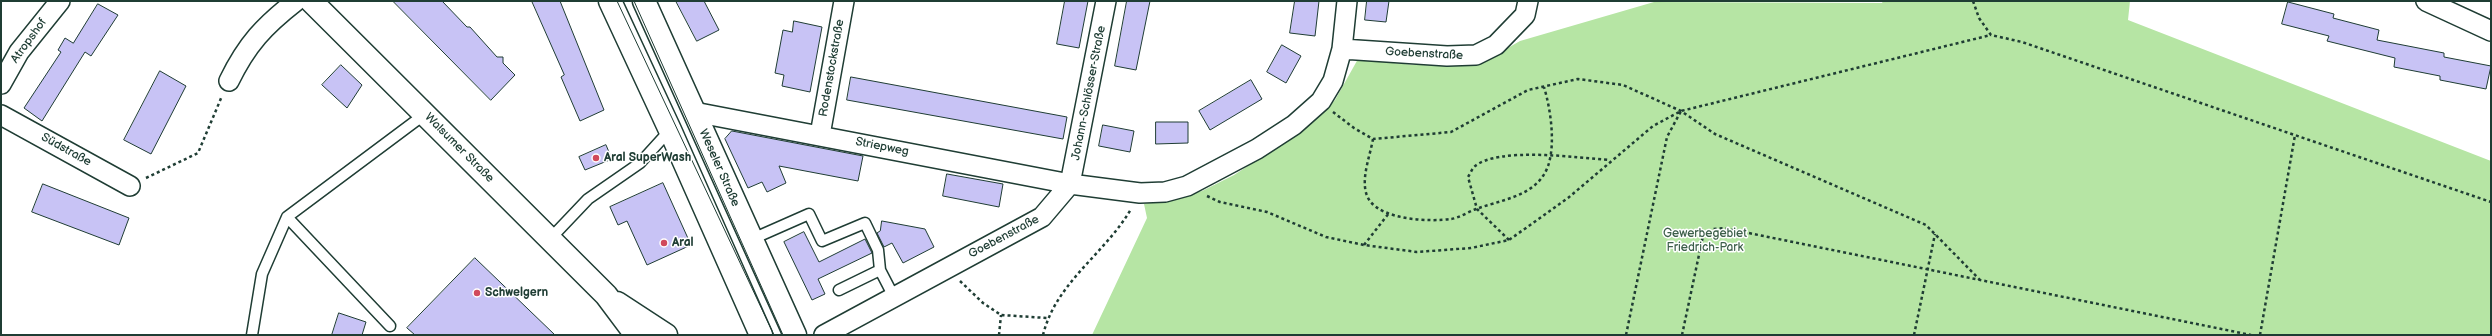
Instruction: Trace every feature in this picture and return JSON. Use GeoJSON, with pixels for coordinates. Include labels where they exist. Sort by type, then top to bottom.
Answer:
{"type":"FeatureCollection","features":[{"type":"Feature","properties":{"kind":"main road","name":"Walsumer Straße"},"geometry":{"type":"LineString","coordinates":[[311,1],[606,295],[636,335]]}},
{"type":"Feature","properties":{"kind":"main road"},"geometry":{"type":"LineString","coordinates":[[610,1],[670,130],[761,335]]}},
{"type":"Feature","properties":{"kind":"main road","name":"Weseler Straße"},"geometry":{"type":"LineString","coordinates":[[644,1],[750,240],[795,335]]}},
{"type":"Feature","properties":{"kind":"main road","name":"Walsumer Straße"},"geometry":{"type":"LineString","coordinates":[[606,295],[666,335]]}},
{"type":"Feature","properties":{"kind":"street","name":"Atropshof"},"geometry":{"type":"LineString","coordinates":[[1,84],[19,52],[60,1]]}},
{"type":"Feature","properties":{"kind":"street"},"geometry":{"type":"LineString","coordinates":[[229,81],[243,52],[273,19],[296,1]]}},
{"type":"Feature","properties":{"kind":"street","name":"Rodenstockstraße"},"geometry":{"type":"LineString","coordinates":[[820,135],[844,1]]}},
{"type":"Feature","properties":{"kind":"street","name":"Johann-Schlösser-Straße"},"geometry":{"type":"LineString","coordinates":[[1070,184],[1106,1]]}},
{"type":"Feature","properties":{"kind":"street"},"geometry":{"type":"LineString","coordinates":[[1070,184],[1140,193],[1165,192],[1187,186],[1257,149],[1294,125],[1321,101],[1333,81],[1342,49],[1347,1]]}},
{"type":"Feature","properties":{"kind":"street","name":"Goebenstraße"},"geometry":{"type":"LineString","coordinates":[[1342,49],[1447,56],[1476,55],[1496,45],[1506,35],[1525,15],[1528,1]]}},
{"type":"Feature","properties":{"kind":"street"},"geometry":{"type":"LineString","coordinates":[[2426,1],[2491,31]]}},
{"type":"Feature","properties":{"kind":"street","name":"Striepweg"},"geometry":{"type":"LineString","coordinates":[[694,112],[1070,184]]}},
{"type":"Feature","properties":{"kind":"street","name":"Südstraße"},"geometry":{"type":"LineString","coordinates":[[1,115],[130,186]]}},
{"type":"Feature","properties":{"kind":"street","name":"Goebenstraße"},"geometry":{"type":"LineString","coordinates":[[824,335],[948,266],[1042,217],[1070,184]]}},
{"type":"Feature","properties":{"kind":"lane"},"geometry":{"type":"LineString","coordinates":[[252,335],[262,274],[287,217],[425,114]]}},
{"type":"Feature","properties":{"kind":"lane"},"geometry":{"type":"LineString","coordinates":[[550,239],[588,199],[640,163],[670,130]]}},
{"type":"Feature","properties":{"kind":"lane"},"geometry":{"type":"LineString","coordinates":[[750,240],[809,214],[822,241],[865,223],[878,250],[880,270],[894,297]]}},
{"type":"Feature","properties":{"kind":"lane"},"geometry":{"type":"LineString","coordinates":[[287,217],[390,326]]}},
{"type":"Feature","properties":{"kind":"lane"},"geometry":{"type":"LineString","coordinates":[[839,290],[880,270]]}},
{"type":"Feature","properties":{"kind":"path"},"geometry":{"type":"LineString","coordinates":[[1973,1],[1979,18],[1991,36]]}},
{"type":"Feature","properties":{"kind":"path"},"geometry":{"type":"LineString","coordinates":[[1187,186],[1220,202],[1267,212],[1326,237],[1364,245],[1417,252],[1471,248],[1509,240],[1568,198],[1610,160],[1653,126],[1681,111],[1991,36],[2022,42],[2491,202]]}},
{"type":"Feature","properties":{"kind":"path"},"geometry":{"type":"LineString","coordinates":[[1321,101],[1354,128],[1373,139],[1451,132],[1528,90],[1578,79],[1623,85],[1681,111],[1715,134],[1926,225],[1980,280]]}},
{"type":"Feature","properties":{"kind":"path"},"geometry":{"type":"LineString","coordinates":[[130,186],[198,153],[229,81]]}},
{"type":"Feature","properties":{"kind":"path"},"geometry":{"type":"LineString","coordinates":[[1373,139],[1364,187],[1370,202],[1389,213],[1421,221],[1452,219],[1524,193],[1543,176],[1550,157],[1551,122],[1544,87]]}},
{"type":"Feature","properties":{"kind":"path"},"geometry":{"type":"LineString","coordinates":[[1626,335],[1667,137],[1681,111]]}},
{"type":"Feature","properties":{"kind":"path"},"geometry":{"type":"LineString","coordinates":[[2260,335],[2295,135]]}},
{"type":"Feature","properties":{"kind":"path"},"geometry":{"type":"LineString","coordinates":[[1509,240],[1477,209],[1468,177],[1475,166],[1500,156],[1536,153],[1550,157],[1610,160]]}},
{"type":"Feature","properties":{"kind":"path"},"geometry":{"type":"LineString","coordinates":[[1043,335],[1047,318],[1080,268],[1123,222],[1140,193]]}},
{"type":"Feature","properties":{"kind":"path"},"geometry":{"type":"LineString","coordinates":[[1364,245],[1389,213]]}},
{"type":"Feature","properties":{"kind":"path"},"geometry":{"type":"LineString","coordinates":[[1682,335],[1703,236],[1713,229],[1724,228],[2251,335]]}},
{"type":"Feature","properties":{"kind":"path"},"geometry":{"type":"LineString","coordinates":[[1914,335],[1935,234]]}},
{"type":"Feature","properties":{"kind":"path"},"geometry":{"type":"LineString","coordinates":[[948,266],[964,287],[1001,315],[1047,318]]}},
{"type":"Feature","properties":{"kind":"path"},"geometry":{"type":"LineString","coordinates":[[999,335],[1001,315]]}},
{"type":"Feature","properties":{"kind":"green space","name":"Gewerbegebiet Friedrich-Park"},"geometry":{"type":"Polygon","coordinates":[[[1883,1],[2130,1],[2128,20],[2491,161],[2491,335],[1092,335],[1147,218],[1144,204],[1202,191],[1234,175],[1305,129],[1335,100],[1358,59],[1421,65],[1461,63],[1481,59],[1500,52],[1520,41],[1654,2],[1882,3],[1883,1]]]}},
{"type":"Feature","properties":{"kind":"building"},"geometry":{"type":"Polygon","coordinates":[[[393,1],[442,1],[467,27],[470,27],[497,57],[503,57],[503,63],[515,75],[491,100],[393,1]]]}},
{"type":"Feature","properties":{"kind":"building"},"geometry":{"type":"Polygon","coordinates":[[[532,1],[560,1],[604,110],[580,121],[561,77],[564,75],[532,1]]]}},
{"type":"Feature","properties":{"kind":"building"},"geometry":{"type":"Polygon","coordinates":[[[676,1],[704,1],[719,30],[697,41],[676,1]]]}},
{"type":"Feature","properties":{"kind":"building"},"geometry":{"type":"Polygon","coordinates":[[[1065,1],[1088,1],[1079,48],[1057,44],[1065,1]]]}},
{"type":"Feature","properties":{"kind":"building"},"geometry":{"type":"Polygon","coordinates":[[[1127,1],[1150,1],[1136,70],[1115,66],[1127,1]]]}},
{"type":"Feature","properties":{"kind":"building"},"geometry":{"type":"Polygon","coordinates":[[[1295,1],[1319,1],[1315,36],[1290,33],[1295,1]]]}},
{"type":"Feature","properties":{"kind":"building"},"geometry":{"type":"Polygon","coordinates":[[[1367,1],[1389,1],[1386,22],[1365,20],[1367,1]]]}},
{"type":"Feature","properties":{"kind":"building"},"geometry":{"type":"Polygon","coordinates":[[[2288,2],[2334,14],[2333,18],[2379,30],[2377,40],[2444,53],[2444,57],[2491,66],[2486,89],[2440,80],[2440,76],[2394,67],[2395,58],[2327,41],[2329,36],[2282,24],[2288,2]]]}},
{"type":"Feature","properties":{"kind":"building"},"geometry":{"type":"Polygon","coordinates":[[[98,4],[118,15],[91,56],[85,52],[42,121],[24,108],[61,52],[58,50],[65,38],[73,43],[98,4]]]}},
{"type":"Feature","properties":{"kind":"building"},"geometry":{"type":"Polygon","coordinates":[[[794,21],[822,27],[810,92],[782,86],[784,75],[775,73],[783,30],[792,32],[794,21]]]}},
{"type":"Feature","properties":{"kind":"building"},"geometry":{"type":"Polygon","coordinates":[[[1282,45],[1301,56],[1286,83],[1267,72],[1282,45]]]}},
{"type":"Feature","properties":{"kind":"building"},"geometry":{"type":"Polygon","coordinates":[[[341,65],[362,85],[347,108],[322,85],[341,65]]]}},
{"type":"Feature","properties":{"kind":"building"},"geometry":{"type":"Polygon","coordinates":[[[160,71],[186,86],[151,154],[124,140],[160,71]]]}},
{"type":"Feature","properties":{"kind":"building"},"geometry":{"type":"Polygon","coordinates":[[[851,77],[1067,117],[1063,139],[847,100],[851,77]]]}},
{"type":"Feature","properties":{"kind":"building"},"geometry":{"type":"Polygon","coordinates":[[[1251,80],[1262,99],[1210,130],[1199,111],[1251,80]]]}},
{"type":"Feature","properties":{"kind":"building"},"geometry":{"type":"Polygon","coordinates":[[[1156,122],[1188,122],[1188,143],[1156,144],[1156,122]]]}},
{"type":"Feature","properties":{"kind":"building"},"geometry":{"type":"Polygon","coordinates":[[[1103,125],[1134,131],[1130,152],[1099,146],[1103,125]]]}},
{"type":"Feature","properties":{"kind":"building"},"geometry":{"type":"Polygon","coordinates":[[[732,131],[863,156],[858,181],[779,166],[786,183],[767,192],[762,182],[748,188],[725,139],[732,131]]]}},
{"type":"Feature","properties":{"kind":"building","name":"Aral SuperWash"},"geometry":{"type":"Polygon","coordinates":[[[606,145],[612,159],[585,170],[579,157],[606,145]]]}},
{"type":"Feature","properties":{"kind":"building"},"geometry":{"type":"Polygon","coordinates":[[[947,174],[1003,184],[999,207],[943,196],[947,174]]]}},
{"type":"Feature","properties":{"kind":"building"},"geometry":{"type":"Polygon","coordinates":[[[663,183],[691,245],[647,265],[627,221],[618,225],[610,207],[663,183]]]}},
{"type":"Feature","properties":{"kind":"building"},"geometry":{"type":"Polygon","coordinates":[[[43,184],[129,218],[119,245],[32,212],[43,184]]]}},
{"type":"Feature","properties":{"kind":"building"},"geometry":{"type":"Polygon","coordinates":[[[882,221],[925,229],[934,247],[903,263],[892,243],[884,247],[877,233],[880,231],[882,221]]]}},
{"type":"Feature","properties":{"kind":"building"},"geometry":{"type":"Polygon","coordinates":[[[804,232],[819,262],[865,239],[872,253],[818,279],[825,294],[812,300],[784,242],[804,232]]]}},
{"type":"Feature","properties":{"kind":"building","name":"Schwelgern"},"geometry":{"type":"Polygon","coordinates":[[[475,258],[555,335],[415,335],[407,328],[475,258]]]}},
{"type":"Feature","properties":{"kind":"building"},"geometry":{"type":"Polygon","coordinates":[[[339,313],[366,322],[362,335],[332,335],[339,313]]]}},
{"type":"Feature","properties":{"kind":"tram line"},"geometry":{"type":"LineString","coordinates":[[617,1],[774,335]]}},
{"type":"Feature","properties":{"kind":"tram line"},"geometry":{"type":"LineString","coordinates":[[634,1],[783,335]]}},
{"type":"Feature","properties":{"kind":"place","name":"Aral SuperWash"},"geometry":{"type":"Point","coordinates":[596,158]}},
{"type":"Feature","properties":{"kind":"place","name":"Aral"},"geometry":{"type":"Point","coordinates":[664,243]}},
{"type":"Feature","properties":{"kind":"place","name":"Schwelgern"},"geometry":{"type":"Point","coordinates":[477,293]}}]}
